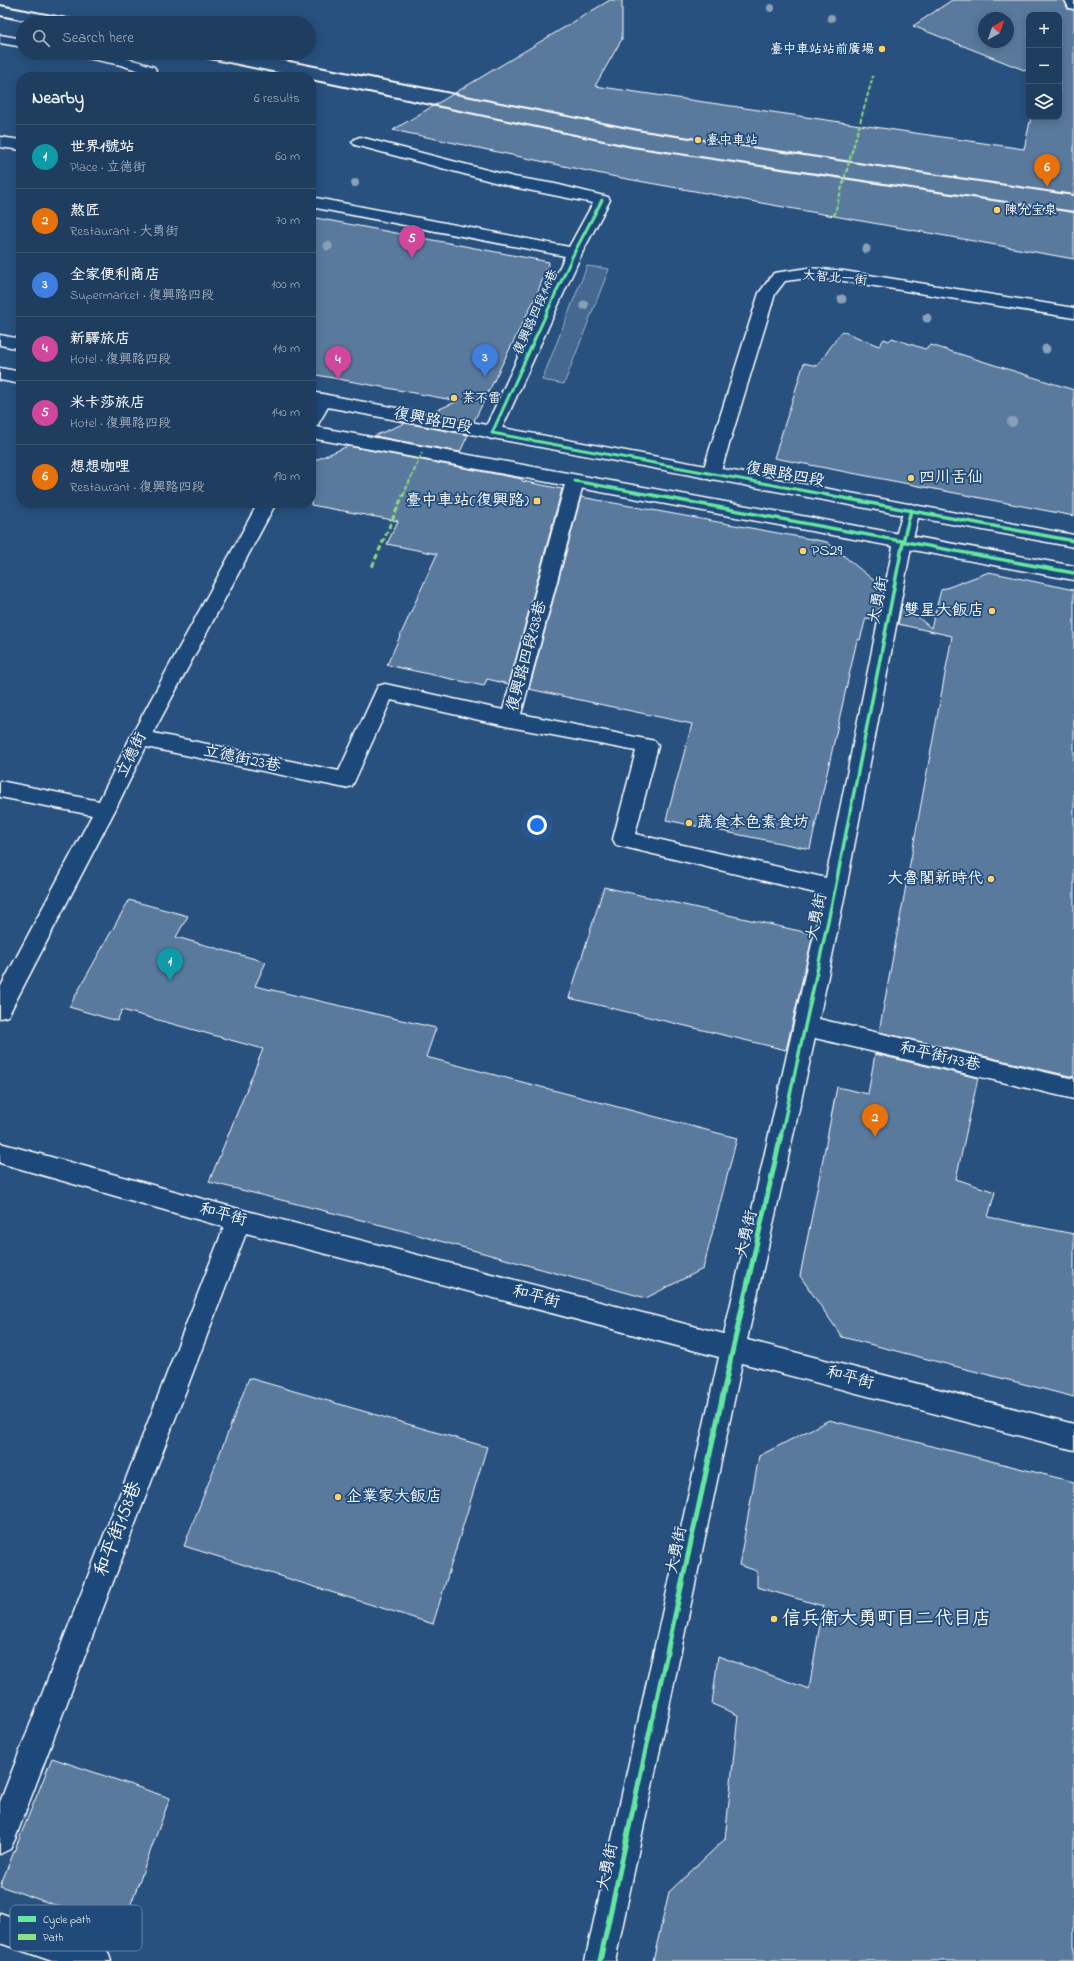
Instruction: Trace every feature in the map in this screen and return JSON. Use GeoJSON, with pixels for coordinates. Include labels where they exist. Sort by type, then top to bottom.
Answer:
{"type":"FeatureCollection","features":[{"type":"Feature","properties":{"kind":"street"},"geometry":{"type":"LineString","coordinates":[[1072,0],[1074,6]]}},
{"type":"Feature","properties":{"kind":"street"},"geometry":{"type":"LineString","coordinates":[[0,39],[16,41]]}},
{"type":"Feature","properties":{"kind":"street"},"geometry":{"type":"LineString","coordinates":[[119,60],[149,70]]}},
{"type":"Feature","properties":{"kind":"street"},"geometry":{"type":"LineString","coordinates":[[0,142],[16,144]]}},
{"type":"Feature","properties":{"kind":"street","name":"復興路四段149巷"},"geometry":{"type":"LineString","coordinates":[[360,142],[513,182],[556,189],[602,200],[574,253],[492,433]]}},
{"type":"Feature","properties":{"kind":"street"},"geometry":{"type":"LineString","coordinates":[[316,203],[574,253]]}},
{"type":"Feature","properties":{"kind":"street","name":"大智北一街"},"geometry":{"type":"LineString","coordinates":[[711,474],[762,306],[767,293],[780,278],[808,273],[844,276],[1074,313]]}},
{"type":"Feature","properties":{"kind":"street"},"geometry":{"type":"LineString","coordinates":[[0,340],[16,343]]}},
{"type":"Feature","properties":{"kind":"street"},"geometry":{"type":"LineString","coordinates":[[0,374],[16,377]]}},
{"type":"Feature","properties":{"kind":"street","name":"復興路四段"},"geometry":{"type":"LineString","coordinates":[[317,399],[1074,541]]}},
{"type":"Feature","properties":{"kind":"street","name":"復興路四段"},"geometry":{"type":"LineString","coordinates":[[316,433],[1074,573]]}},
{"type":"Feature","properties":{"kind":"street","name":"復興路四段138巷"},"geometry":{"type":"LineString","coordinates":[[575,481],[510,719],[648,746],[623,839],[835,889]]}},
{"type":"Feature","properties":{"kind":"street","name":"立德街"},"geometry":{"type":"LineString","coordinates":[[0,1009],[105,810],[140,738],[265,508]]}},
{"type":"Feature","properties":{"kind":"street","name":"大勇街"},"geometry":{"type":"LineString","coordinates":[[600,1961],[733,1348],[806,1026],[835,889],[902,542],[911,510]]}},
{"type":"Feature","properties":{"kind":"street","name":"立德街23巷"},"geometry":{"type":"LineString","coordinates":[[140,738],[345,780],[385,691],[510,719]]}},
{"type":"Feature","properties":{"kind":"street"},"geometry":{"type":"LineString","coordinates":[[0,789],[105,810]]}},
{"type":"Feature","properties":{"kind":"street","name":"和平街173巷"},"geometry":{"type":"LineString","coordinates":[[806,1026],[1074,1089]]}},
{"type":"Feature","properties":{"kind":"street","name":"和平街"},"geometry":{"type":"LineString","coordinates":[[0,1153],[239,1220],[1074,1437]]}},
{"type":"Feature","properties":{"kind":"street","name":"和平街158巷"},"geometry":{"type":"LineString","coordinates":[[0,1839],[239,1220]]}},
{"type":"Feature","properties":{"kind":"street"},"geometry":{"type":"LineString","coordinates":[[0,1928],[10,1931]]}},
{"type":"Feature","properties":{"kind":"street"},"geometry":{"type":"LineString","coordinates":[[67,1951],[96,1961]]}},
{"type":"Feature","properties":{"kind":"shaded area"},"geometry":{"type":"Polygon","coordinates":[[[587,266],[609,269],[564,384],[542,380],[587,266]]]}},
{"type":"Feature","properties":{"kind":"building","name":"臺中車站"},"geometry":{"type":"Polygon","coordinates":[[[610,0],[622,0],[622,39],[595,86],[1024,149],[1030,120],[1062,120],[1062,12],[1026,12],[1026,71],[913,26],[952,0],[1064,0],[1068,9],[1074,10],[1074,259],[616,177],[393,130],[610,0]]]}},
{"type":"Feature","properties":{"kind":"building"},"geometry":{"type":"Polygon","coordinates":[[[316,218],[549,262],[537,294],[474,421],[430,413],[458,401],[316,375],[316,218]]]}},
{"type":"Feature","properties":{"kind":"building"},"geometry":{"type":"Polygon","coordinates":[[[842,331],[879,346],[884,339],[889,341],[892,338],[925,349],[931,345],[1074,390],[1074,516],[774,458],[804,363],[817,366],[842,331]]]}},
{"type":"Feature","properties":{"kind":"building"},"geometry":{"type":"Polygon","coordinates":[[[405,423],[468,435],[460,452],[374,436],[405,423]]]}},
{"type":"Feature","properties":{"kind":"building"},"geometry":{"type":"Polygon","coordinates":[[[348,446],[522,479],[522,481],[562,489],[509,684],[487,679],[484,686],[387,665],[437,554],[387,544],[398,521],[316,506],[316,460],[348,446]]]}},
{"type":"Feature","properties":{"kind":"building"},"geometry":{"type":"Polygon","coordinates":[[[581,497],[827,542],[883,588],[877,620],[866,618],[860,640],[857,640],[810,849],[666,820],[692,724],[529,689],[581,497]]]}},
{"type":"Feature","properties":{"kind":"building","name":"大魯閣新時代"},"geometry":{"type":"Polygon","coordinates":[[[989,572],[1074,590],[1074,1077],[879,1032],[952,636],[898,624],[902,604],[931,628],[941,590],[989,572]]]}},
{"type":"Feature","properties":{"kind":"building"},"geometry":{"type":"Polygon","coordinates":[[[604,887],[813,934],[786,1050],[569,998],[604,887]]]}},
{"type":"Feature","properties":{"kind":"building"},"geometry":{"type":"Polygon","coordinates":[[[129,900],[188,916],[176,937],[266,962],[255,986],[436,1028],[426,1057],[737,1138],[703,1269],[646,1298],[389,1227],[209,1182],[263,1049],[122,1010],[117,1021],[69,1007],[129,900]]]}},
{"type":"Feature","properties":{"kind":"building"},"geometry":{"type":"Polygon","coordinates":[[[875,1054],[978,1078],[956,1179],[995,1192],[988,1217],[1074,1234],[1074,1397],[842,1337],[800,1276],[837,1087],[868,1094],[875,1054]]]}},
{"type":"Feature","properties":{"kind":"building","name":"企業家大飯店"},"geometry":{"type":"Polygon","coordinates":[[[249,1378],[487,1447],[433,1624],[184,1546],[249,1378]]]}},
{"type":"Feature","properties":{"kind":"building"},"geometry":{"type":"Polygon","coordinates":[[[829,1420],[1074,1482],[1074,1961],[653,1961],[669,1892],[725,1839],[738,1715],[712,1704],[718,1656],[809,1689],[823,1606],[757,1587],[757,1571],[739,1565],[759,1456],[829,1420]]]}},
{"type":"Feature","properties":{"kind":"building"},"geometry":{"type":"Polygon","coordinates":[[[52,1758],[170,1798],[130,1905],[55,1905],[0,1886],[52,1758]]]}},
{"type":"Feature","properties":{"kind":"railway"},"geometry":{"type":"LineString","coordinates":[[0,5],[57,16]]}},
{"type":"Feature","properties":{"kind":"railway"},"geometry":{"type":"LineString","coordinates":[[0,16],[16,19]]}},
{"type":"Feature","properties":{"kind":"railway"},"geometry":{"type":"LineString","coordinates":[[215,60],[272,72]]}},
{"type":"Feature","properties":{"kind":"railway"},"geometry":{"type":"LineString","coordinates":[[284,60],[643,131],[1074,195]]}},
{"type":"Feature","properties":{"kind":"railway"},"geometry":{"type":"LineString","coordinates":[[316,81],[632,147],[1074,212]]}},
{"type":"Feature","properties":{"kind":"marked path"},"geometry":{"type":"LineString","coordinates":[[834,216],[873,76]]}},
{"type":"Feature","properties":{"kind":"marked path"},"geometry":{"type":"LineString","coordinates":[[372,567],[422,453]]}},
{"type":"Feature","properties":{"kind":"cycle path"},"geometry":{"type":"LineString","coordinates":[[602,200],[574,253],[492,433],[1074,541]]}},
{"type":"Feature","properties":{"kind":"cycle path"},"geometry":{"type":"LineString","coordinates":[[575,481],[1074,573]]}},
{"type":"Feature","properties":{"kind":"cycle path"},"geometry":{"type":"LineString","coordinates":[[600,1961],[733,1348],[806,1026],[835,889],[903,542],[911,510]]}},
{"type":"Feature","properties":{"kind":"place","name":"臺中車站站前廣場"},"geometry":{"type":"Point","coordinates":[882,49]}},
{"type":"Feature","properties":{"kind":"place","name":"臺中車站"},"geometry":{"type":"Point","coordinates":[698,140]}},
{"type":"Feature","properties":{"kind":"place","name":"想想咖哩"},"geometry":{"type":"Point","coordinates":[1047,187]}},
{"type":"Feature","properties":{"kind":"place","name":"陳允宝泉"},"geometry":{"type":"Point","coordinates":[997,210]}},
{"type":"Feature","properties":{"kind":"place","name":"米卡莎旅店"},"geometry":{"type":"Point","coordinates":[412,258]}},
{"type":"Feature","properties":{"kind":"place","name":"全家便利商店"},"geometry":{"type":"Point","coordinates":[485,377]}},
{"type":"Feature","properties":{"kind":"place","name":"新驛旅店"},"geometry":{"type":"Point","coordinates":[338,379]}},
{"type":"Feature","properties":{"kind":"place","name":"茶不雷"},"geometry":{"type":"Point","coordinates":[454,398]}},
{"type":"Feature","properties":{"kind":"place","name":"四川舌仙"},"geometry":{"type":"Point","coordinates":[911,478]}},
{"type":"Feature","properties":{"kind":"place","name":"臺中車站(復興路)"},"geometry":{"type":"Point","coordinates":[537,501]}},
{"type":"Feature","properties":{"kind":"place","name":"PS29"},"geometry":{"type":"Point","coordinates":[803,551]}},
{"type":"Feature","properties":{"kind":"place","name":"雙星大飯店"},"geometry":{"type":"Point","coordinates":[992,611]}},
{"type":"Feature","properties":{"kind":"place","name":"蔬食本色素食坊"},"geometry":{"type":"Point","coordinates":[689,823]}},
{"type":"Feature","properties":{"kind":"place","name":"大魯閣新時代"},"geometry":{"type":"Point","coordinates":[991,879]}},
{"type":"Feature","properties":{"kind":"place","name":"世界1號站"},"geometry":{"type":"Point","coordinates":[170,981]}},
{"type":"Feature","properties":{"kind":"place","name":"熬匠"},"geometry":{"type":"Point","coordinates":[875,1137]}},
{"type":"Feature","properties":{"kind":"place","name":"企業家大飯店"},"geometry":{"type":"Point","coordinates":[338,1497]}},
{"type":"Feature","properties":{"kind":"place","name":"信兵衛大勇町目二代目店"},"geometry":{"type":"Point","coordinates":[774,1619]}}]}
